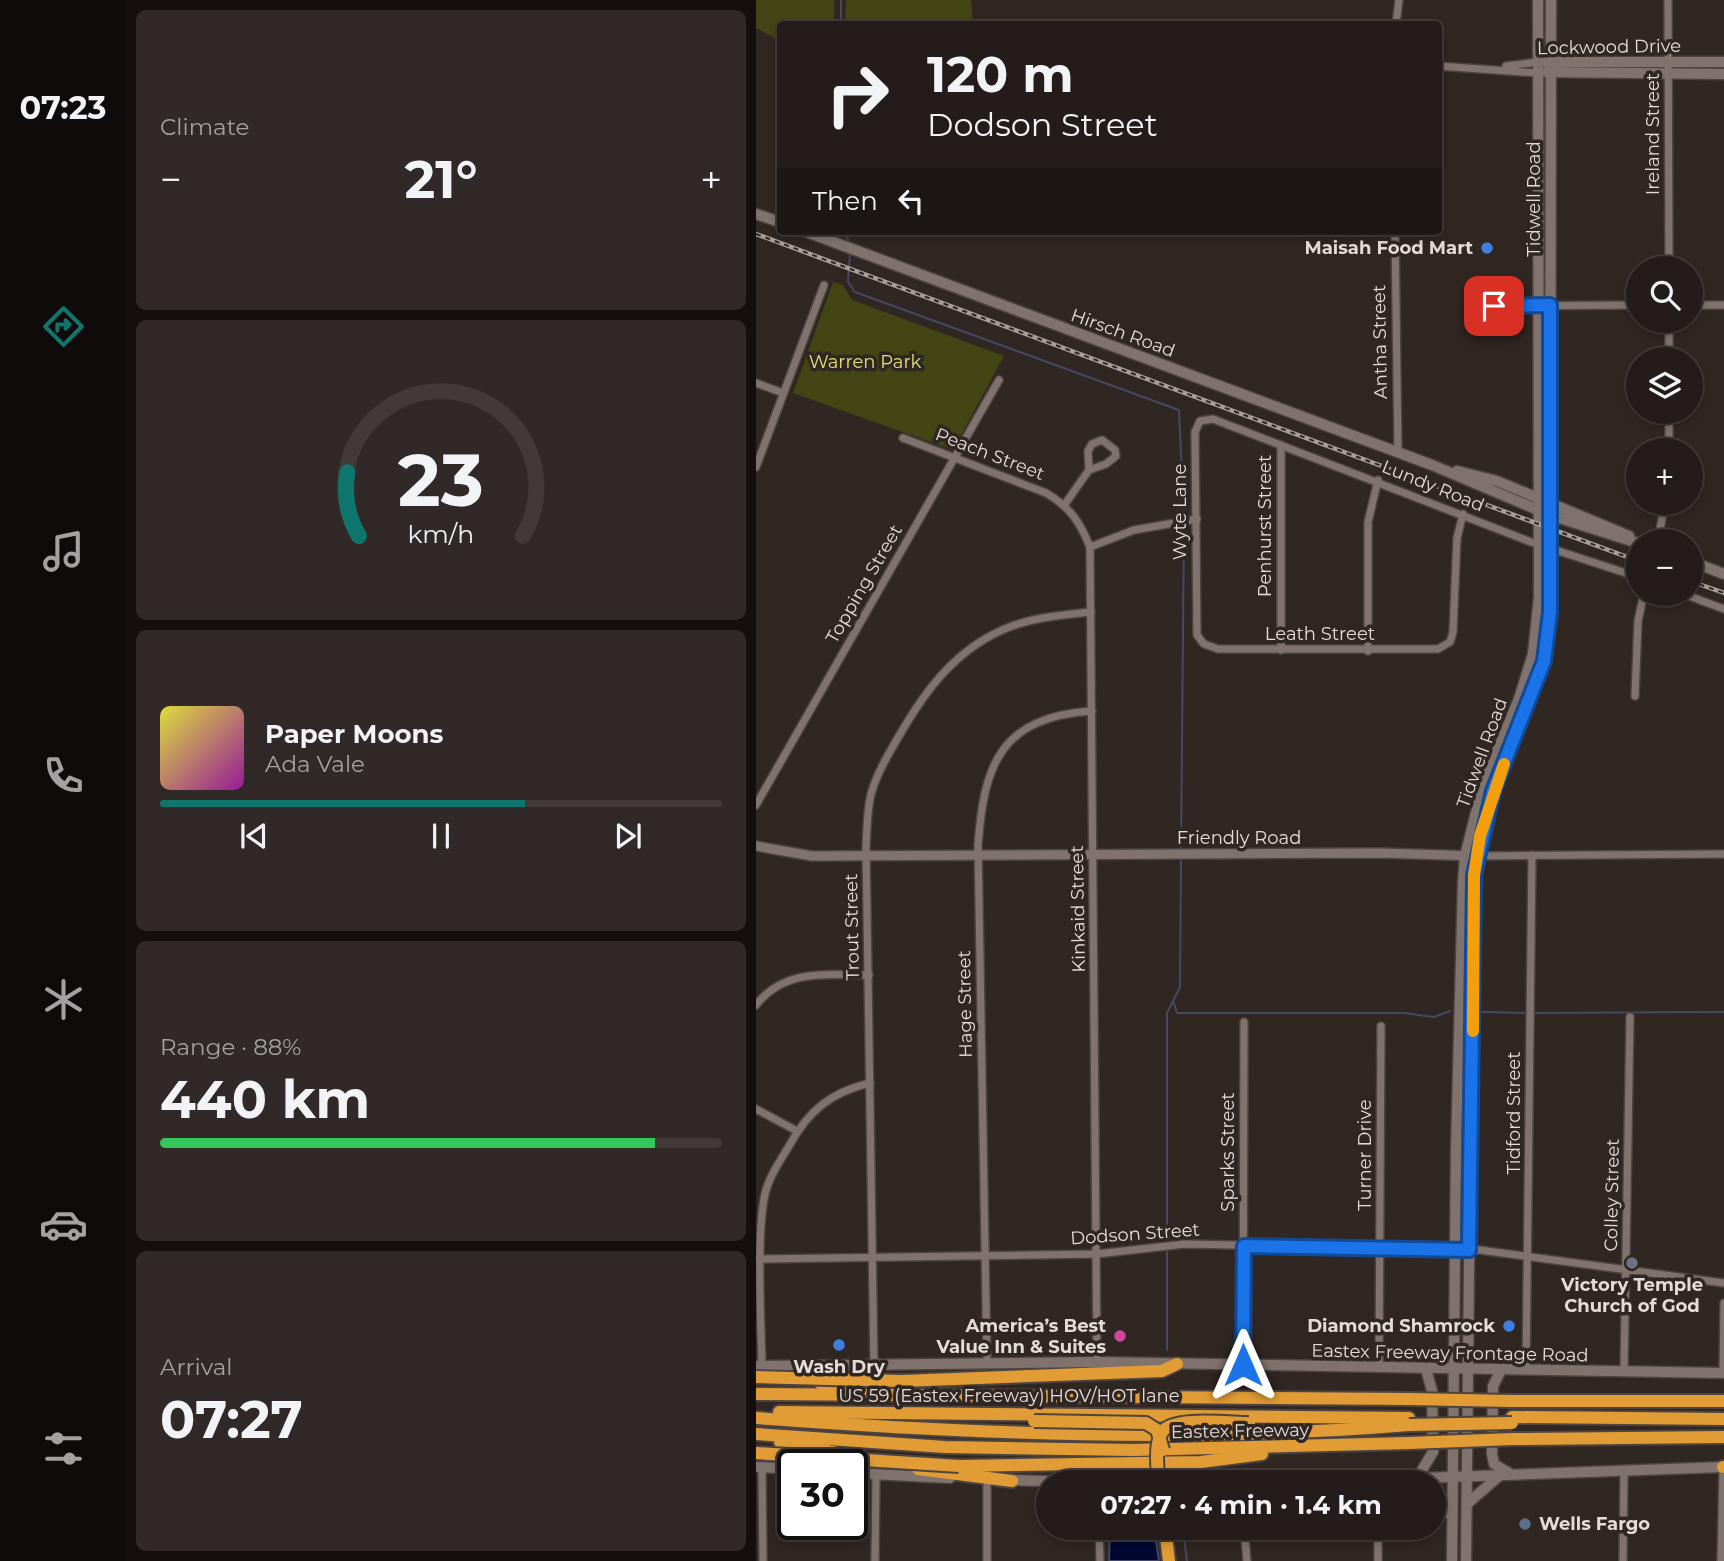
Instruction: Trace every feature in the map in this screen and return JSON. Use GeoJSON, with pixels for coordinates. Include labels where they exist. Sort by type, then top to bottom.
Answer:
{"type":"FeatureCollection","features":[{"type":"Feature","properties":{"kind":"highway"},"geometry":{"type":"LineString","coordinates":[[757,1370],[902,1381],[1121,1374],[1162,1371],[1177,1364]]}},
{"type":"Feature","properties":{"kind":"highway"},"geometry":{"type":"LineString","coordinates":[[757,1370],[836,1385],[870,1397]]}},
{"type":"Feature","properties":{"kind":"highway","name":"Eastex Freeway"},"geometry":{"type":"LineString","coordinates":[[756,1394],[870,1397],[1181,1395],[1511,1401],[1724,1401]]}},
{"type":"Feature","properties":{"kind":"highway"},"geometry":{"type":"LineString","coordinates":[[757,1414],[1034,1423]]}},
{"type":"Feature","properties":{"kind":"highway","name":"Eastex Freeway"},"geometry":{"type":"LineString","coordinates":[[757,1414],[779,1420],[866,1427],[1071,1434],[1269,1434],[1409,1422],[1724,1419]]}},
{"type":"Feature","properties":{"kind":"highway","name":"US 59 (Eastex Freeway) HOV/HOT lane"},"geometry":{"type":"LineString","coordinates":[[757,1414],[1409,1422]]}},
{"type":"Feature","properties":{"kind":"highway"},"geometry":{"type":"LineString","coordinates":[[779,1420],[1139,1422],[1151,1425],[1160,1445],[1160,1470]]}},
{"type":"Feature","properties":{"kind":"highway"},"geometry":{"type":"LineString","coordinates":[[1160,1445],[1176,1428],[1248,1424],[1409,1422]]}},
{"type":"Feature","properties":{"kind":"highway"},"geometry":{"type":"LineString","coordinates":[[756,1436],[907,1467],[1013,1481]]}},
{"type":"Feature","properties":{"kind":"highway","name":"Eastex Freeway"},"geometry":{"type":"LineString","coordinates":[[756,1436],[945,1447],[1284,1448],[1513,1439],[1724,1437]]}},
{"type":"Feature","properties":{"kind":"highway"},"geometry":{"type":"LineString","coordinates":[[756,1453],[959,1466],[1201,1462],[1245,1458],[1284,1448]]}},
{"type":"Feature","properties":{"kind":"highway"},"geometry":{"type":"LineString","coordinates":[[1164,1540],[1167,1561]]}},
{"type":"Feature","properties":{"kind":"main road","name":"Tidwell Road"},"geometry":{"type":"LineString","coordinates":[[1452,1561],[1456,1149],[1472,892],[1477,856],[1503,751],[1533,654],[1539,597],[1538,0]]}},
{"type":"Feature","properties":{"kind":"main road","name":"Tidwell Road"},"geometry":{"type":"LineString","coordinates":[[1466,1561],[1472,1149],[1465,856],[1483,786],[1532,696],[1544,657],[1550,612],[1551,0]]}},
{"type":"Feature","properties":{"kind":"main road","name":"Lockwood Drive"},"geometry":{"type":"LineString","coordinates":[[1538,67],[1668,61],[1724,62]]}},
{"type":"Feature","properties":{"kind":"main road","name":"Lockwood Drive"},"geometry":{"type":"LineString","coordinates":[[1550,67],[1668,74],[1724,74]]}},
{"type":"Feature","properties":{"kind":"main road"},"geometry":{"type":"LineString","coordinates":[[1538,185],[1549,185]]}},
{"type":"Feature","properties":{"kind":"main road"},"geometry":{"type":"LineString","coordinates":[[756,214],[777,221]]}},
{"type":"Feature","properties":{"kind":"main road","name":"Hirsch Road"},"geometry":{"type":"LineString","coordinates":[[815,235],[1398,452],[1539,511],[1626,538]]}},
{"type":"Feature","properties":{"kind":"main road"},"geometry":{"type":"LineString","coordinates":[[1538,386],[1550,386]]}},
{"type":"Feature","properties":{"kind":"main road","name":"Hirsch Road"},"geometry":{"type":"LineString","coordinates":[[1432,465],[1497,481],[1626,536]]}},
{"type":"Feature","properties":{"kind":"main road"},"geometry":{"type":"LineString","coordinates":[[1703,566],[1724,574]]}},
{"type":"Feature","properties":{"kind":"main road"},"geometry":{"type":"LineString","coordinates":[[1533,654],[1544,657]]}},
{"type":"Feature","properties":{"kind":"main road"},"geometry":{"type":"LineString","coordinates":[[1456,1149],[1472,1149]]}},
{"type":"Feature","properties":{"kind":"main road","name":"Eastex Freeway Frontage Road"},"geometry":{"type":"LineString","coordinates":[[757,1370],[1097,1362],[1724,1373]]}},
{"type":"Feature","properties":{"kind":"main road"},"geometry":{"type":"LineString","coordinates":[[1424,1470],[1433,1452],[1432,1386],[1426,1369]]}},
{"type":"Feature","properties":{"kind":"main road"},"geometry":{"type":"LineString","coordinates":[[1501,1370],[1493,1386],[1492,1454],[1497,1468],[1506,1474]]}},
{"type":"Feature","properties":{"kind":"main road"},"geometry":{"type":"LineString","coordinates":[[759,1467],[777,1468]]}},
{"type":"Feature","properties":{"kind":"main road"},"geometry":{"type":"LineString","coordinates":[[1446,1479],[1724,1467]]}},
{"type":"Feature","properties":{"kind":"main road"},"geometry":{"type":"LineString","coordinates":[[868,1474],[1036,1481]]}},
{"type":"Feature","properties":{"kind":"main road"},"geometry":{"type":"LineString","coordinates":[[1468,1503],[1506,1474]]}},
{"type":"Feature","properties":{"kind":"main road"},"geometry":{"type":"LineString","coordinates":[[1446,1509],[1451,1515]]}},
{"type":"Feature","properties":{"kind":"street"},"geometry":{"type":"LineString","coordinates":[[1396,21],[1399,0]]}},
{"type":"Feature","properties":{"kind":"street","name":"Ireland Street"},"geometry":{"type":"LineString","coordinates":[[1668,0],[1669,256]]}},
{"type":"Feature","properties":{"kind":"street","name":"Lockwood Drive"},"geometry":{"type":"LineString","coordinates":[[1442,66],[1538,67]]}},
{"type":"Feature","properties":{"kind":"street","name":"Antha Street"},"geometry":{"type":"LineString","coordinates":[[1395,235],[1398,452]]}},
{"type":"Feature","properties":{"kind":"street"},"geometry":{"type":"LineString","coordinates":[[756,467],[824,285]]}},
{"type":"Feature","properties":{"kind":"street"},"geometry":{"type":"LineString","coordinates":[[1703,305],[1724,304]]}},
{"type":"Feature","properties":{"kind":"street"},"geometry":{"type":"LineString","coordinates":[[1494,306],[1626,305]]}},
{"type":"Feature","properties":{"kind":"street","name":"Topping Street"},"geometry":{"type":"LineString","coordinates":[[756,805],[999,380]]}},
{"type":"Feature","properties":{"kind":"street"},"geometry":{"type":"LineString","coordinates":[[756,383],[783,393]]}},
{"type":"Feature","properties":{"kind":"street","name":"Wyte Lane"},"geometry":{"type":"LineString","coordinates":[[1195,622],[1195,432],[1200,421],[1217,421]]}},
{"type":"Feature","properties":{"kind":"street","name":"Lundy Road"},"geometry":{"type":"LineString","coordinates":[[1217,421],[1378,480],[1540,544],[1626,573]]}},
{"type":"Feature","properties":{"kind":"street","name":"Peach Street"},"geometry":{"type":"LineString","coordinates":[[903,438],[1034,487],[1065,504]]}},
{"type":"Feature","properties":{"kind":"street"},"geometry":{"type":"LineString","coordinates":[[1065,504],[1089,470],[1110,462],[1116,456],[1115,450],[1105,441],[1094,442],[1088,451],[1089,470]]}},
{"type":"Feature","properties":{"kind":"street","name":"Penhurst Street"},"geometry":{"type":"LineString","coordinates":[[1281,444],[1281,650]]}},
{"type":"Feature","properties":{"kind":"street"},"geometry":{"type":"LineString","coordinates":[[1368,651],[1368,522],[1378,480]]}},
{"type":"Feature","properties":{"kind":"street","name":"Kinkaid Street"},"geometry":{"type":"LineString","coordinates":[[1065,504],[1079,521],[1090,547],[1097,1362]]}},
{"type":"Feature","properties":{"kind":"street","name":"Leath Street"},"geometry":{"type":"LineString","coordinates":[[1195,622],[1197,635],[1210,648],[1368,651],[1438,649],[1450,642],[1453,632],[1457,538],[1463,514]]}},
{"type":"Feature","properties":{"kind":"street"},"geometry":{"type":"LineString","coordinates":[[1090,547],[1134,530],[1193,520]]}},
{"type":"Feature","properties":{"kind":"street"},"geometry":{"type":"LineString","coordinates":[[1703,601],[1724,609]]}},
{"type":"Feature","properties":{"kind":"street"},"geometry":{"type":"LineString","coordinates":[[1635,696],[1638,621],[1641,606]]}},
{"type":"Feature","properties":{"kind":"street","name":"Trout Street"},"geometry":{"type":"LineString","coordinates":[[874,1366],[866,856],[871,796],[881,767],[918,703],[943,671],[983,640],[1012,626],[1043,618],[1091,612]]}},
{"type":"Feature","properties":{"kind":"street","name":"Hage Street"},"geometry":{"type":"LineString","coordinates":[[986,1363],[978,855],[982,795],[998,756],[1018,734],[1043,720],[1092,711]]}},
{"type":"Feature","properties":{"kind":"street","name":"Friendly Road"},"geometry":{"type":"LineString","coordinates":[[756,846],[812,856],[1724,854]]}},
{"type":"Feature","properties":{"kind":"street","name":"Tidford Street"},"geometry":{"type":"LineString","coordinates":[[1526,1371],[1532,855]]}},
{"type":"Feature","properties":{"kind":"street"},"geometry":{"type":"LineString","coordinates":[[756,1005],[772,988],[796,977],[869,975]]}},
{"type":"Feature","properties":{"kind":"street","name":"Colley Street"},"geometry":{"type":"LineString","coordinates":[[1624,1372],[1630,1017]]}},
{"type":"Feature","properties":{"kind":"street","name":"Sparks Street"},"geometry":{"type":"LineString","coordinates":[[1243,1365],[1244,1022]]}},
{"type":"Feature","properties":{"kind":"street","name":"Turner Drive"},"geometry":{"type":"LineString","coordinates":[[1379,1368],[1381,1026]]}},
{"type":"Feature","properties":{"kind":"street"},"geometry":{"type":"LineString","coordinates":[[757,1370],[758,1259],[765,1193],[797,1131],[814,1110],[833,1095],[870,1083]]}},
{"type":"Feature","properties":{"kind":"street"},"geometry":{"type":"LineString","coordinates":[[756,1109],[797,1131]]}},
{"type":"Feature","properties":{"kind":"street","name":"Dodson Street"},"geometry":{"type":"LineString","coordinates":[[758,1259],[1097,1254],[1180,1245],[1469,1250],[1724,1283]]}},
{"type":"Feature","properties":{"kind":"street"},"geometry":{"type":"LineString","coordinates":[[1724,1303],[1724,1373]]}},
{"type":"Feature","properties":{"kind":"street"},"geometry":{"type":"LineString","coordinates":[[759,1467],[763,1561]]}},
{"type":"Feature","properties":{"kind":"street"},"geometry":{"type":"LineString","coordinates":[[1721,1561],[1724,1467]]}},
{"type":"Feature","properties":{"kind":"street"},"geometry":{"type":"LineString","coordinates":[[1623,1561],[1624,1471]]}},
{"type":"Feature","properties":{"kind":"street"},"geometry":{"type":"LineString","coordinates":[[875,1561],[876,1475]]}},
{"type":"Feature","properties":{"kind":"street"},"geometry":{"type":"LineString","coordinates":[[987,1480],[987,1561]]}},
{"type":"Feature","properties":{"kind":"street"},"geometry":{"type":"LineString","coordinates":[[1099,1540],[1100,1561]]}},
{"type":"Feature","properties":{"kind":"street"},"geometry":{"type":"LineString","coordinates":[[1245,1540],[1247,1561]]}},
{"type":"Feature","properties":{"kind":"street"},"geometry":{"type":"LineString","coordinates":[[1378,1540],[1378,1561]]}},
{"type":"Feature","properties":{"kind":"green space"},"geometry":{"type":"Polygon","coordinates":[[[756,0],[834,0],[834,21],[777,21],[777,39],[756,28],[756,0]]]}},
{"type":"Feature","properties":{"kind":"green space"},"geometry":{"type":"Polygon","coordinates":[[[846,0],[971,0],[973,21],[845,21],[846,0]]]}},
{"type":"Feature","properties":{"kind":"green space","name":"Warren Park"},"geometry":{"type":"Polygon","coordinates":[[[833,282],[843,285],[852,300],[1004,356],[953,450],[793,393],[833,282]]]}},
{"type":"Feature","properties":{"kind":"water"},"geometry":{"type":"Polygon","coordinates":[[[1110,1540],[1156,1540],[1159,1561],[1109,1561],[1110,1540]]]}},
{"type":"Feature","properties":{"kind":"waterway"},"geometry":{"type":"LineString","coordinates":[[841,0],[841,21]]}},
{"type":"Feature","properties":{"kind":"waterway"},"geometry":{"type":"LineString","coordinates":[[847,235],[849,245]]}},
{"type":"Feature","properties":{"kind":"waterway"},"geometry":{"type":"LineString","coordinates":[[850,253],[848,282],[855,292],[1179,410],[1184,519]]}},
{"type":"Feature","properties":{"kind":"waterway"},"geometry":{"type":"LineString","coordinates":[[1181,852],[1184,525]]}},
{"type":"Feature","properties":{"kind":"waterway"},"geometry":{"type":"LineString","coordinates":[[1167,1244],[1167,1013],[1180,987],[1181,857]]}},
{"type":"Feature","properties":{"kind":"waterway"},"geometry":{"type":"LineString","coordinates":[[1174,1003],[1177,1013],[1404,1013],[1434,1017],[1450,1011]]}},
{"type":"Feature","properties":{"kind":"waterway"},"geometry":{"type":"LineString","coordinates":[[1482,1012],[1527,1013]]}},
{"type":"Feature","properties":{"kind":"waterway"},"geometry":{"type":"LineString","coordinates":[[1533,1013],[1724,1012]]}},
{"type":"Feature","properties":{"kind":"waterway"},"geometry":{"type":"LineString","coordinates":[[1167,1250],[1167,1350]]}},
{"type":"Feature","properties":{"kind":"waterway"},"geometry":{"type":"LineString","coordinates":[[1184,1540],[1187,1561]]}},
{"type":"Feature","properties":{"kind":"railway"},"geometry":{"type":"LineString","coordinates":[[756,234],[1626,557]]}},
{"type":"Feature","properties":{"kind":"railway"},"geometry":{"type":"LineString","coordinates":[[1703,586],[1724,593]]}},
{"type":"Feature","properties":{"kind":"slow traffic"},"geometry":{"type":"LineString","coordinates":[[1473,1031],[1472,892],[1480,836],[1504,764]]}},
{"type":"Feature","properties":{"kind":"place","name":"Maisah Food Mart"},"geometry":{"type":"Point","coordinates":[1487,248]}},
{"type":"Feature","properties":{"kind":"place","name":"Victory Temple Church of God"},"geometry":{"type":"Point","coordinates":[1632,1263]}},
{"type":"Feature","properties":{"kind":"place","name":"Diamond Shamrock"},"geometry":{"type":"Point","coordinates":[1509,1326]}},
{"type":"Feature","properties":{"kind":"place","name":"America’s Best Value Inn & Suites"},"geometry":{"type":"Point","coordinates":[1120,1336]}},
{"type":"Feature","properties":{"kind":"place","name":"Wash Dry"},"geometry":{"type":"Point","coordinates":[839,1345]}},
{"type":"Feature","properties":{"kind":"place","name":"Wells Fargo"},"geometry":{"type":"Point","coordinates":[1525,1524]}},
{"type":"Feature","properties":{"kind":"route"},"geometry":{"type":"LineString","coordinates":[[1243,1365],[1244,1246],[1469,1250],[1474,875],[1480,836],[1493,791],[1544,661],[1550,612],[1550,305],[1494,306]]}}]}
